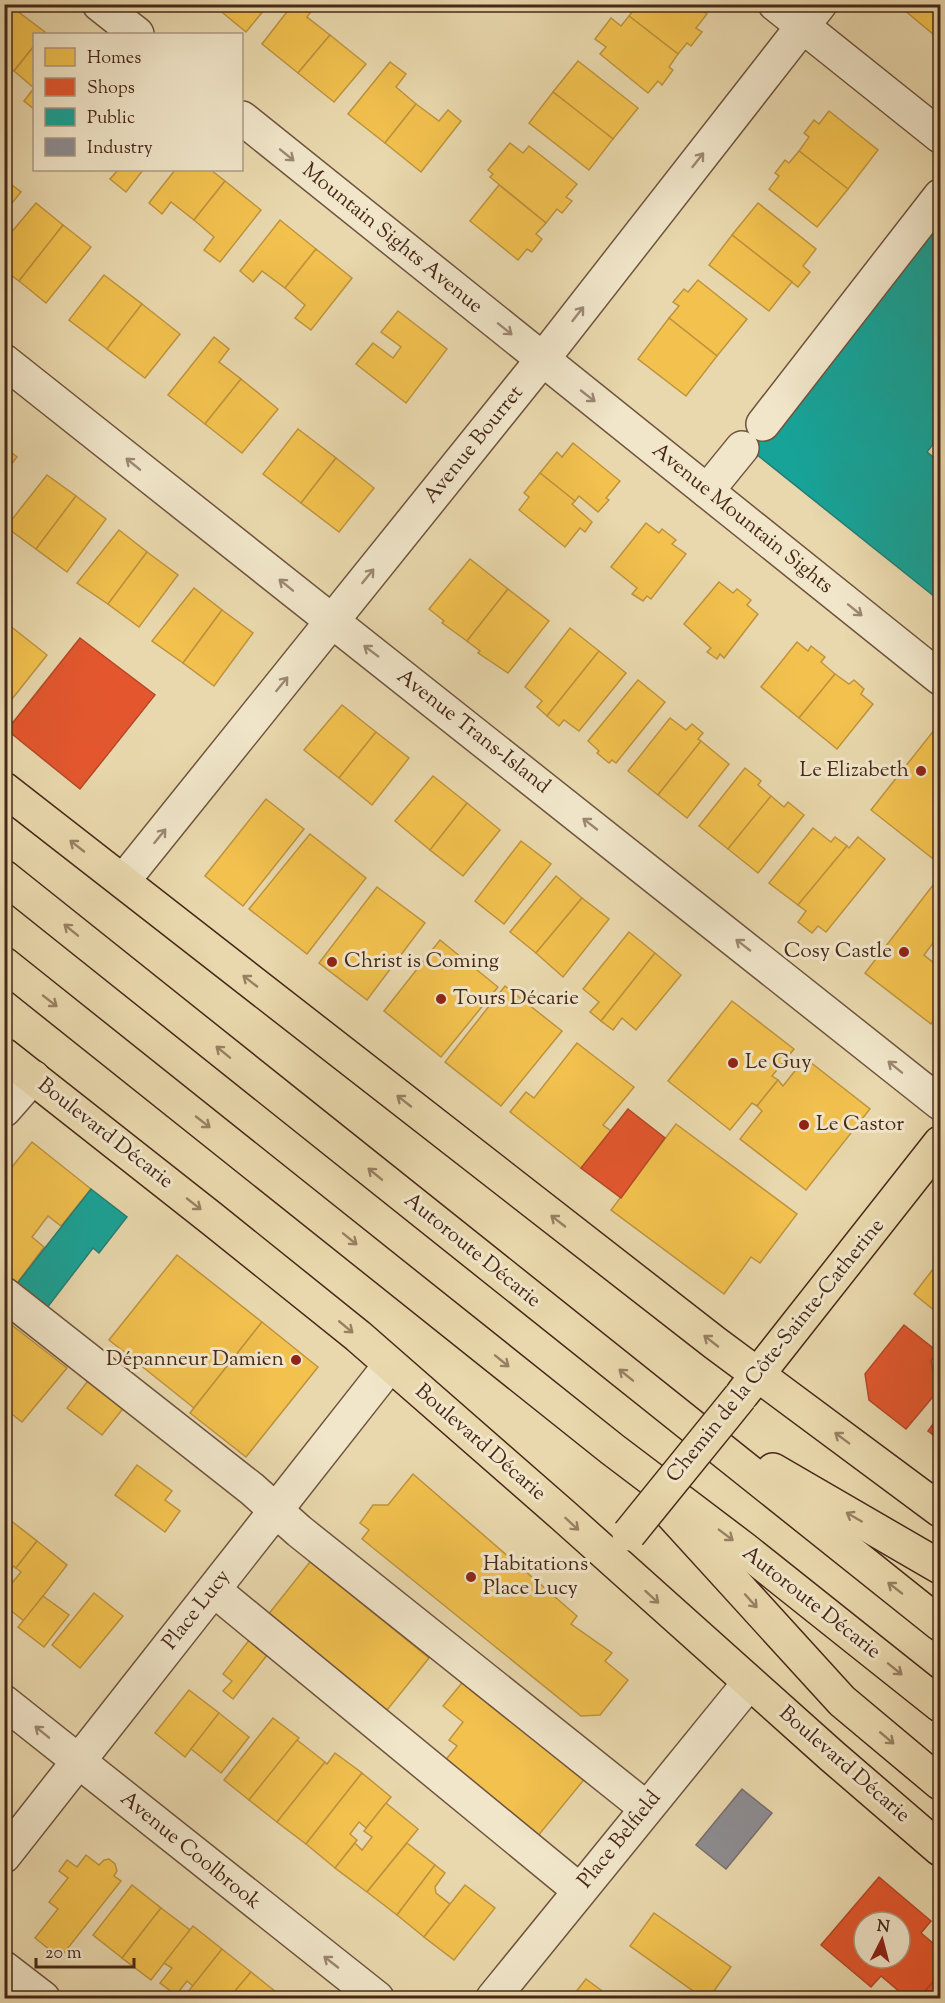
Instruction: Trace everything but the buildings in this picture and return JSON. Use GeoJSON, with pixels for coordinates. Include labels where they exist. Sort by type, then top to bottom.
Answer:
{"type":"FeatureCollection","features":[{"type":"Feature","properties":{"kind":"main road"},"geometry":{"type":"LineString","coordinates":[[4,789],[123,881],[749,1386],[940,1510]]}},
{"type":"Feature","properties":{"kind":"main road","name":"Autoroute Décarie"},"geometry":{"type":"LineString","coordinates":[[4,877],[940,1624]]}},
{"type":"Feature","properties":{"kind":"main road","name":"Autoroute Décarie"},"geometry":{"type":"LineString","coordinates":[[4,964],[612,1449],[744,1549],[940,1705]]}},
{"type":"Feature","properties":{"kind":"main road","name":"Boulevard Décarie"},"geometry":{"type":"LineString","coordinates":[[4,1055],[619,1546],[749,1683],[940,1849]]}},
{"type":"Feature","properties":{"kind":"main road","name":"Chemin de la Côte-Sainte-Catherine"},"geometry":{"type":"LineString","coordinates":[[619,1546],[749,1386],[940,1143]]}},
{"type":"Feature","properties":{"kind":"main road"},"geometry":{"type":"LineString","coordinates":[[671,1411],[940,1567]]}},
{"type":"Feature","properties":{"kind":"main road"},"geometry":{"type":"LineString","coordinates":[[612,1449],[842,1701],[940,1783]]}},
{"type":"Feature","properties":{"kind":"street"},"geometry":{"type":"LineString","coordinates":[[99,4],[135,33]]}},
{"type":"Feature","properties":{"kind":"street"},"geometry":{"type":"LineString","coordinates":[[775,4],[811,15],[940,136]]}},
{"type":"Feature","properties":{"kind":"street","name":"Avenue Bourret"},"geometry":{"type":"LineString","coordinates":[[123,881],[542,360],[811,15]]}},
{"type":"Feature","properties":{"kind":"street","name":"Mountain Sights Avenue"},"geometry":{"type":"LineString","coordinates":[[243,119],[542,360]]}},
{"type":"Feature","properties":{"kind":"street"},"geometry":{"type":"LineString","coordinates":[[763,424],[940,196]]}},
{"type":"Feature","properties":{"kind":"street","name":"Avenue Mountain Sights"},"geometry":{"type":"LineString","coordinates":[[542,360],[940,678]]}},
{"type":"Feature","properties":{"kind":"street","name":"Avenue Trans-Island"},"geometry":{"type":"LineString","coordinates":[[4,362],[940,1103]]}},
{"type":"Feature","properties":{"kind":"street"},"geometry":{"type":"LineString","coordinates":[[707,491],[742,448]]}},
{"type":"Feature","properties":{"kind":"street"},"geometry":{"type":"LineString","coordinates":[[4,1110],[33,1077]]}},
{"type":"Feature","properties":{"kind":"street"},"geometry":{"type":"LineString","coordinates":[[4,1294],[243,1482],[646,1808]]}},
{"type":"Feature","properties":{"kind":"street","name":"Place Lucy"},"geometry":{"type":"LineString","coordinates":[[4,1856],[390,1365]]}},
{"type":"Feature","properties":{"kind":"street"},"geometry":{"type":"LineString","coordinates":[[214,1590],[579,1890]]}},
{"type":"Feature","properties":{"kind":"street","name":"Place Belfield"},"geometry":{"type":"LineString","coordinates":[[493,1998],[749,1683]]}},
{"type":"Feature","properties":{"kind":"street","name":"Avenue Coolbrook"},"geometry":{"type":"LineString","coordinates":[[4,1702],[377,1998]]}},
{"type":"Feature","properties":{"kind":"street"},"geometry":{"type":"LineString","coordinates":[[4,1968],[43,1998]]}},
{"type":"Feature","properties":{"kind":"place","name":"Le Elizabeth"},"geometry":{"type":"Point","coordinates":[921,771]}},
{"type":"Feature","properties":{"kind":"place","name":"Cosy Castle"},"geometry":{"type":"Point","coordinates":[904,952]}},
{"type":"Feature","properties":{"kind":"place","name":"Christ is Coming"},"geometry":{"type":"Point","coordinates":[332,962]}},
{"type":"Feature","properties":{"kind":"place","name":"Tours Décarie"},"geometry":{"type":"Point","coordinates":[441,999]}},
{"type":"Feature","properties":{"kind":"place","name":"Le Guy"},"geometry":{"type":"Point","coordinates":[733,1063]}},
{"type":"Feature","properties":{"kind":"place","name":"Le Castor"},"geometry":{"type":"Point","coordinates":[804,1125]}},
{"type":"Feature","properties":{"kind":"place","name":"Dépanneur Damien"},"geometry":{"type":"Point","coordinates":[296,1360]}},
{"type":"Feature","properties":{"kind":"place","name":"Habitations Place Lucy"},"geometry":{"type":"Point","coordinates":[471,1577]}}]}
